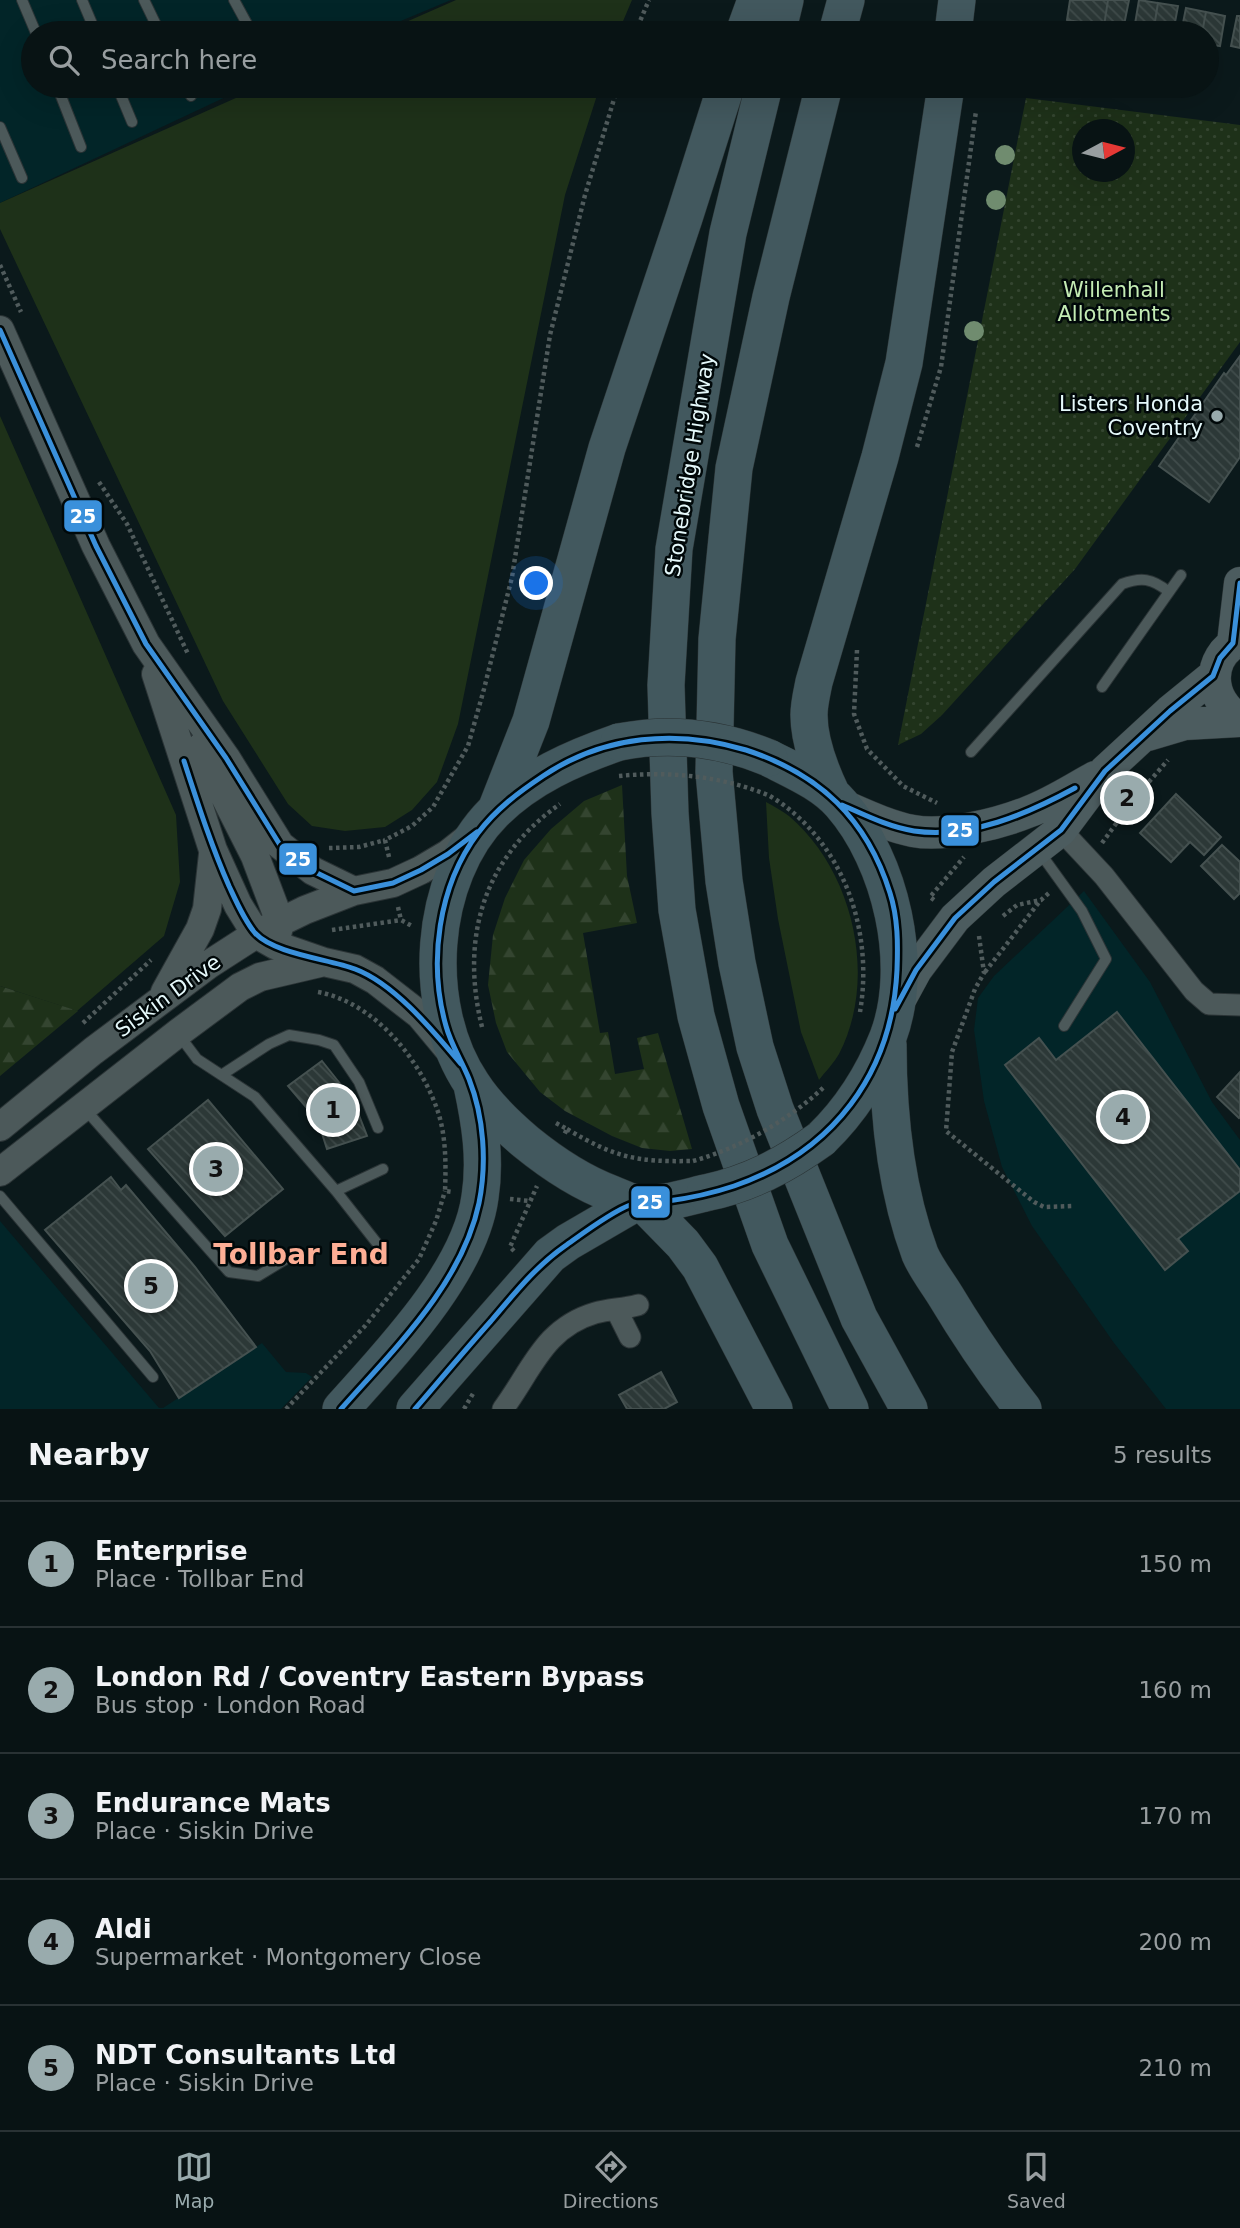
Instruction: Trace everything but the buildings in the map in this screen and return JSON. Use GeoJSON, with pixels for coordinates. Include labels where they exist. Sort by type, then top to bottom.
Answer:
{"type":"FeatureCollection","features":[{"type":"Feature","properties":{"kind":"highway"},"geometry":{"type":"LineString","coordinates":[[748,21],[756,0]]}},
{"type":"Feature","properties":{"kind":"highway"},"geometry":{"type":"LineString","coordinates":[[780,21],[785,0]]}},
{"type":"Feature","properties":{"kind":"highway"},"geometry":{"type":"LineString","coordinates":[[841,21],[846,0]]}},
{"type":"Feature","properties":{"kind":"highway"},"geometry":{"type":"LineString","coordinates":[[954,21],[957,0]]}},
{"type":"Feature","properties":{"kind":"highway"},"geometry":{"type":"LineString","coordinates":[[341,1409],[400,1343],[446,1279],[470,1233],[480,1196],[481,1127],[466,1075],[445,1027],[438,991],[438,954],[448,892],[486,821],[531,721],[607,448],[722,98]]}},
{"type":"Feature","properties":{"kind":"highway","name":"Stonebridge Highway"},"geometry":{"type":"LineString","coordinates":[[761,98],[728,233],[674,549],[666,685],[670,813],[677,910],[696,1016],[721,1106],[770,1245],[850,1409]]}},
{"type":"Feature","properties":{"kind":"highway"},"geometry":{"type":"LineString","coordinates":[[821,98],[771,297],[734,468],[717,639],[714,772],[724,881],[755,1047],[775,1109],[859,1318],[909,1409]]}},
{"type":"Feature","properties":{"kind":"highway"},"geometry":{"type":"LineString","coordinates":[[466,1075],[506,1125],[550,1162],[596,1188],[639,1203],[667,1202],[699,1177],[739,1185],[767,1174],[821,1139],[855,1102],[898,975],[894,909],[869,845],[821,773],[809,714],[814,682],[880,457],[904,363],[944,98]]}},
{"type":"Feature","properties":{"kind":"highway"},"geometry":{"type":"LineString","coordinates":[[486,821],[546,772],[576,757],[619,759],[644,737],[675,736],[719,742],[769,758],[801,775],[837,800]]}},
{"type":"Feature","properties":{"kind":"highway"},"geometry":{"type":"LineString","coordinates":[[881,1020],[894,1147],[905,1207],[921,1256],[993,1371],[1023,1409]]}},
{"type":"Feature","properties":{"kind":"highway"},"geometry":{"type":"LineString","coordinates":[[415,1409],[550,1255],[568,1242],[639,1203]]}},
{"type":"Feature","properties":{"kind":"highway"},"geometry":{"type":"LineString","coordinates":[[639,1203],[683,1244],[700,1267],[774,1409]]}},
{"type":"Feature","properties":{"kind":"main road"},"geometry":{"type":"LineString","coordinates":[[881,1020],[955,918],[994,882],[1050,840],[1105,771],[1213,676],[1220,658],[1237,642],[1240,583]]}},
{"type":"Feature","properties":{"kind":"main road"},"geometry":{"type":"LineString","coordinates":[[1213,676],[1223,705],[1240,720]]}},
{"type":"Feature","properties":{"kind":"main road"},"geometry":{"type":"LineString","coordinates":[[1143,736],[1185,724],[1240,720]]}},
{"type":"Feature","properties":{"kind":"main road"},"geometry":{"type":"LineString","coordinates":[[837,800],[886,824],[914,831],[961,831],[1027,813],[1105,771]]}},
{"type":"Feature","properties":{"kind":"street"},"geometry":{"type":"LineString","coordinates":[[11,322],[96,546],[146,644],[226,758],[280,845],[313,872],[354,891]]}},
{"type":"Feature","properties":{"kind":"street"},"geometry":{"type":"LineString","coordinates":[[146,644],[213,850],[238,905],[270,934],[326,950],[391,992],[420,1015],[466,1075]]}},
{"type":"Feature","properties":{"kind":"street"},"geometry":{"type":"LineString","coordinates":[[183,698],[217,781],[255,856],[270,934],[260,977]]}},
{"type":"Feature","properties":{"kind":"street","name":"Siskin Drive"},"geometry":{"type":"LineString","coordinates":[[0,1127],[93,1051],[208,965],[354,891],[393,883],[421,870],[448,854],[486,821]]}},
{"type":"Feature","properties":{"kind":"street"},"geometry":{"type":"LineString","coordinates":[[1050,840],[1089,860],[1194,991],[1209,1004],[1240,1005]]}},
{"type":"Feature","properties":{"kind":"street"},"geometry":{"type":"LineString","coordinates":[[158,1003],[200,929],[207,909],[213,850]]}},
{"type":"Feature","properties":{"kind":"street","name":"Siskin Drive"},"geometry":{"type":"LineString","coordinates":[[0,1172],[240,987],[326,950]]}},
{"type":"Feature","properties":{"kind":"street"},"geometry":{"type":"LineString","coordinates":[[503,1409],[520,1387],[543,1346],[563,1326],[596,1313],[638,1305]]}},
{"type":"Feature","properties":{"kind":"street"},"geometry":{"type":"LineString","coordinates":[[617,1311],[630,1337]]}},
{"type":"Feature","properties":{"kind":"lane"},"geometry":{"type":"LineString","coordinates":[[22,0],[31,21]]}},
{"type":"Feature","properties":{"kind":"lane"},"geometry":{"type":"LineString","coordinates":[[82,0],[91,21]]}},
{"type":"Feature","properties":{"kind":"lane"},"geometry":{"type":"LineString","coordinates":[[144,0],[154,21]]}},
{"type":"Feature","properties":{"kind":"lane"},"geometry":{"type":"LineString","coordinates":[[234,0],[245,21]]}},
{"type":"Feature","properties":{"kind":"lane"},"geometry":{"type":"LineString","coordinates":[[62,98],[81,147]]}},
{"type":"Feature","properties":{"kind":"lane"},"geometry":{"type":"LineString","coordinates":[[122,98],[132,122]]}},
{"type":"Feature","properties":{"kind":"lane"},"geometry":{"type":"LineString","coordinates":[[0,127],[22,178]]}},
{"type":"Feature","properties":{"kind":"lane"},"geometry":{"type":"LineString","coordinates":[[1102,687],[1181,575]]}},
{"type":"Feature","properties":{"kind":"lane"},"geometry":{"type":"LineString","coordinates":[[971,752],[1122,584],[1139,578],[1160,584],[1169,592]]}},
{"type":"Feature","properties":{"kind":"lane"},"geometry":{"type":"LineString","coordinates":[[1050,840],[1062,883],[1082,911],[1105,959],[1064,1026]]}},
{"type":"Feature","properties":{"kind":"lane"},"geometry":{"type":"LineString","coordinates":[[177,1033],[197,1059],[255,1097],[376,1242]]}},
{"type":"Feature","properties":{"kind":"lane"},"geometry":{"type":"LineString","coordinates":[[223,1074],[269,1044],[289,1035],[334,1045],[359,1082],[379,1128]]}},
{"type":"Feature","properties":{"kind":"lane"},"geometry":{"type":"LineString","coordinates":[[84,1108],[229,1272],[258,1276],[286,1259]]}},
{"type":"Feature","properties":{"kind":"lane"},"geometry":{"type":"LineString","coordinates":[[336,1191],[383,1169]]}},
{"type":"Feature","properties":{"kind":"lane"},"geometry":{"type":"LineString","coordinates":[[0,1196],[153,1377]]}},
{"type":"Feature","properties":{"kind":"path"},"geometry":{"type":"LineString","coordinates":[[640,21],[649,0]]}},
{"type":"Feature","properties":{"kind":"path"},"geometry":{"type":"LineString","coordinates":[[327,848],[359,847],[385,839],[412,826],[433,807],[468,746],[512,577],[550,335],[614,98]]}},
{"type":"Feature","properties":{"kind":"path"},"geometry":{"type":"LineString","coordinates":[[914,457],[941,367],[977,106]]}},
{"type":"Feature","properties":{"kind":"path"},"geometry":{"type":"LineString","coordinates":[[0,265],[11,322]]}},
{"type":"Feature","properties":{"kind":"path"},"geometry":{"type":"LineString","coordinates":[[94,475],[127,524],[192,662]]}},
{"type":"Feature","properties":{"kind":"path"},"geometry":{"type":"LineString","coordinates":[[858,650],[854,714],[867,749],[903,786],[937,803],[948,804]]}},
{"type":"Feature","properties":{"kind":"path"},"geometry":{"type":"LineString","coordinates":[[1089,860],[1160,767],[1176,754]]}},
{"type":"Feature","properties":{"kind":"path"},"geometry":{"type":"LineString","coordinates":[[607,780],[619,759],[653,772],[699,777],[755,790],[770,796],[803,821],[836,863],[848,890],[864,953],[865,983],[881,1020]]}},
{"type":"Feature","properties":{"kind":"path"},"geometry":{"type":"LineString","coordinates":[[484,1034],[473,975],[477,932],[484,899],[500,864],[522,835],[563,802]]}},
{"type":"Feature","properties":{"kind":"path"},"geometry":{"type":"LineString","coordinates":[[385,839],[390,861]]}},
{"type":"Feature","properties":{"kind":"path"},"geometry":{"type":"LineString","coordinates":[[920,900],[930,897],[964,858],[963,853]]}},
{"type":"Feature","properties":{"kind":"path"},"geometry":{"type":"LineString","coordinates":[[1062,883],[1041,900],[984,972],[975,989],[952,1052],[946,1131],[1034,1202],[1044,1206],[1072,1206]]}},
{"type":"Feature","properties":{"kind":"path"},"geometry":{"type":"LineString","coordinates":[[930,897],[937,903]]}},
{"type":"Feature","properties":{"kind":"path"},"geometry":{"type":"LineString","coordinates":[[1017,905],[1041,900]]}},
{"type":"Feature","properties":{"kind":"path"},"geometry":{"type":"LineString","coordinates":[[398,905],[401,920]]}},
{"type":"Feature","properties":{"kind":"path"},"geometry":{"type":"LineString","coordinates":[[326,950],[329,931],[401,920],[410,926]]}},
{"type":"Feature","properties":{"kind":"path"},"geometry":{"type":"LineString","coordinates":[[979,936],[984,972]]}},
{"type":"Feature","properties":{"kind":"path"},"geometry":{"type":"LineString","coordinates":[[67,1074],[83,1022],[161,952]]}},
{"type":"Feature","properties":{"kind":"path"},"geometry":{"type":"LineString","coordinates":[[286,1409],[365,1326],[419,1259],[436,1221],[445,1191],[446,1154],[439,1115],[420,1073],[391,1034],[366,1012],[342,998],[310,992]]}},
{"type":"Feature","properties":{"kind":"path"},"geometry":{"type":"LineString","coordinates":[[550,1120],[600,1149],[625,1157],[658,1162],[699,1177],[707,1157],[758,1134],[811,1100],[831,1079]]}},
{"type":"Feature","properties":{"kind":"path"},"geometry":{"type":"LineString","coordinates":[[530,1201],[567,1129]]}},
{"type":"Feature","properties":{"kind":"path"},"geometry":{"type":"LineString","coordinates":[[445,1191],[480,1196]]}},
{"type":"Feature","properties":{"kind":"shaded area"},"geometry":{"type":"Polygon","coordinates":[[[0,0],[451,0],[401,21],[21,21],[21,98],[223,98],[0,203],[0,0]]]}},
{"type":"Feature","properties":{"kind":"shaded area"},"geometry":{"type":"Polygon","coordinates":[[[1084,891],[1150,982],[1212,1102],[1240,1140],[1240,1409],[1166,1409],[1114,1343],[1032,1226],[1002,1167],[984,1101],[974,1030],[978,998],[994,976],[1084,891]]]}},
{"type":"Feature","properties":{"kind":"shaded area"},"geometry":{"type":"Polygon","coordinates":[[[0,1221],[159,1408],[163,1408],[262,1343],[286,1372],[306,1373],[312,1377],[281,1409],[0,1409],[0,1221]]]}},
{"type":"Feature","properties":{"kind":"green space"},"geometry":{"type":"Polygon","coordinates":[[[456,0],[632,0],[623,21],[408,21],[456,0]]]}},
{"type":"Feature","properties":{"kind":"green space"},"geometry":{"type":"Polygon","coordinates":[[[236,98],[596,98],[565,195],[458,724],[437,782],[412,810],[385,827],[345,831],[312,826],[288,804],[223,701],[0,229],[0,203],[236,98]]]}},
{"type":"Feature","properties":{"kind":"green space","name":"Willenhall Allotments"},"geometry":{"type":"Polygon","coordinates":[[[1026,98],[1240,125],[1240,342],[1075,569],[942,715],[921,734],[898,745],[1026,98]]]}},
{"type":"Feature","properties":{"kind":"green space"},"geometry":{"type":"Polygon","coordinates":[[[0,416],[176,815],[180,882],[164,936],[77,1011],[0,986],[0,416]]]}},
{"type":"Feature","properties":{"kind":"green space"},"geometry":{"type":"Polygon","coordinates":[[[622,785],[627,876],[637,923],[583,933],[600,1033],[608,1032],[615,1074],[644,1069],[637,1038],[658,1033],[692,1149],[670,1151],[642,1148],[612,1136],[565,1111],[540,1092],[507,1052],[496,1023],[488,985],[493,935],[505,898],[524,860],[551,829],[584,801],[622,785]]]}},
{"type":"Feature","properties":{"kind":"green space"},"geometry":{"type":"Polygon","coordinates":[[[766,802],[789,816],[811,839],[830,866],[844,896],[853,928],[857,993],[851,1024],[839,1054],[819,1080],[801,1032],[778,919],[769,858],[766,802]]]}},
{"type":"Feature","properties":{"kind":"green space"},"geometry":{"type":"Polygon","coordinates":[[[0,986],[78,1011],[0,1076],[0,986]]]}},
{"type":"Feature","properties":{"kind":"transit line","name":"25"},"geometry":{"type":"LineString","coordinates":[[0,330],[96,546],[146,644],[226,758],[280,845],[313,871],[354,891],[393,883],[421,870],[477,832]]}},
{"type":"Feature","properties":{"kind":"transit line","name":"25"},"geometry":{"type":"LineString","coordinates":[[895,1009],[916,970],[955,918],[994,882],[1061,830],[1105,771],[1170,711],[1213,676],[1220,658],[1233,643],[1240,583]]}},
{"type":"Feature","properties":{"kind":"transit line","name":"25"},"geometry":{"type":"LineString","coordinates":[[341,1409],[424,1314],[442,1288],[458,1261],[479,1203],[483,1172],[481,1124],[469,1079],[446,1026],[438,977],[440,926],[446,901],[464,854],[478,833],[492,816],[543,776],[566,762],[616,744],[668,738],[720,743],[746,750],[796,772],[818,786],[854,822],[880,867],[893,902],[897,951],[893,1008],[883,1043],[869,1075],[851,1104],[828,1130],[801,1153],[734,1186],[676,1200],[639,1203],[622,1208],[565,1246],[525,1281],[415,1409]]}},
{"type":"Feature","properties":{"kind":"transit line","name":"25"},"geometry":{"type":"LineString","coordinates":[[184,761],[222,871],[240,910],[255,933],[288,951],[344,965],[370,976],[413,1010],[461,1064]]}},
{"type":"Feature","properties":{"kind":"transit line","name":"25"},"geometry":{"type":"LineString","coordinates":[[842,805],[905,829],[935,833],[977,828],[998,822],[1075,788]]}},
{"type":"Feature","properties":{"kind":"place","name":"Listers Honda Coventry"},"geometry":{"type":"Point","coordinates":[1217,416]}},
{"type":"Feature","properties":{"kind":"place","name":"London Rd / Coventry Eastern Bypass"},"geometry":{"type":"Point","coordinates":[1127,798]}},
{"type":"Feature","properties":{"kind":"place","name":"Enterprise"},"geometry":{"type":"Point","coordinates":[333,1110]}},
{"type":"Feature","properties":{"kind":"place","name":"Aldi"},"geometry":{"type":"Point","coordinates":[1123,1117]}},
{"type":"Feature","properties":{"kind":"place","name":"Endurance Mats"},"geometry":{"type":"Point","coordinates":[216,1169]}},
{"type":"Feature","properties":{"kind":"place","name":"NDT Consultants Ltd"},"geometry":{"type":"Point","coordinates":[151,1286]}},
{"type":"Feature","properties":{"kind":"district","name":"Tollbar End"},"geometry":{"type":"Point","coordinates":[301,1254]}}]}
